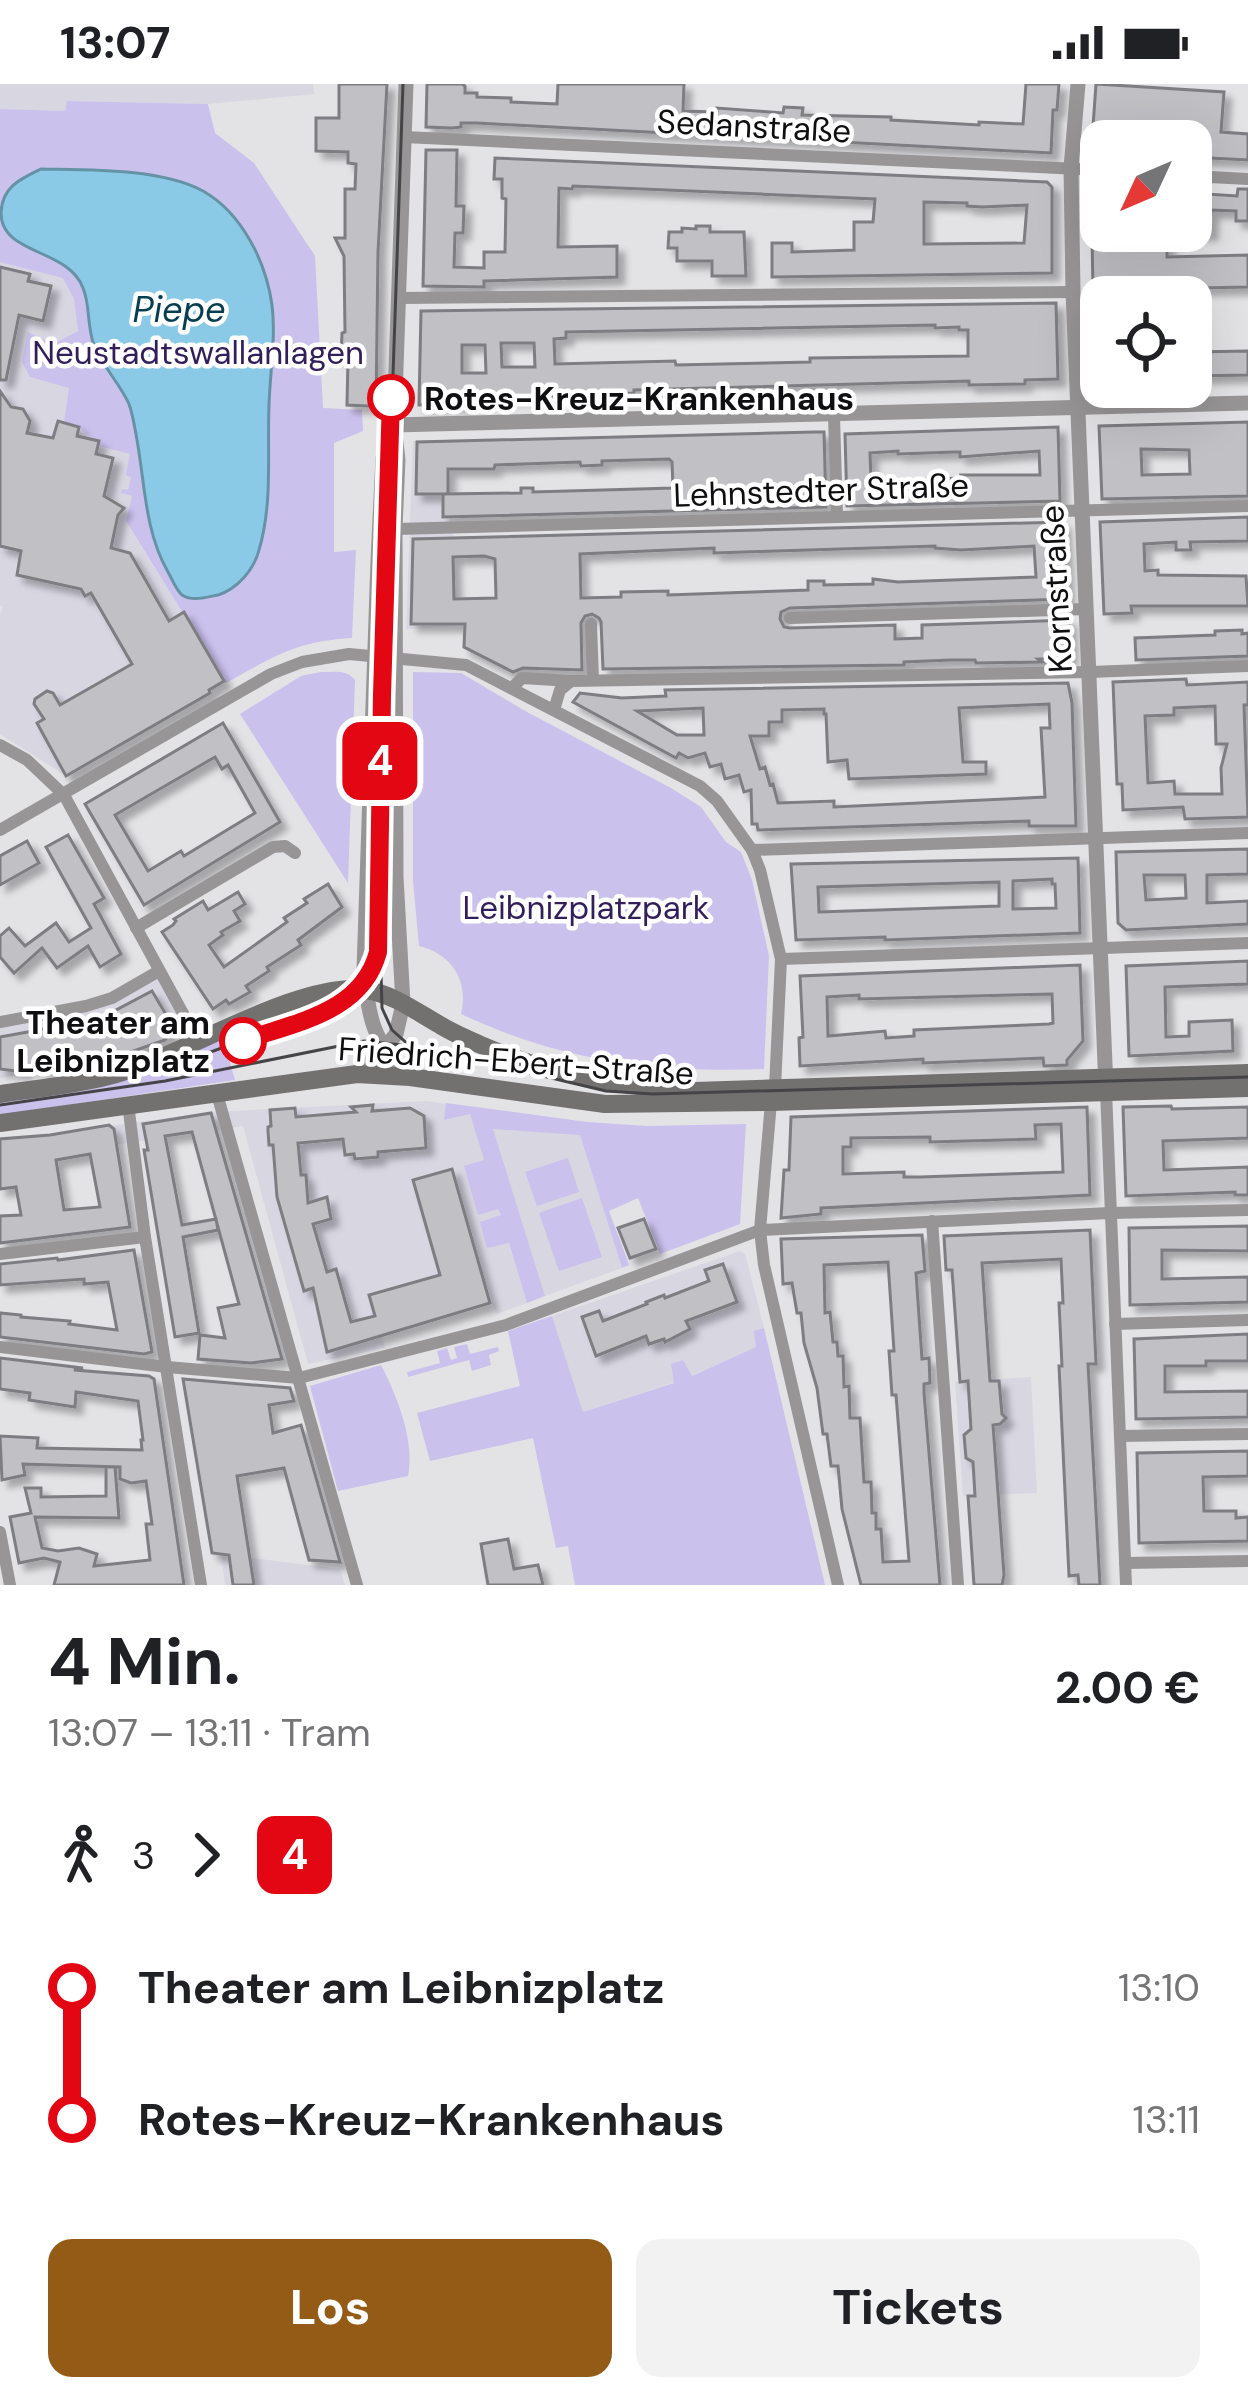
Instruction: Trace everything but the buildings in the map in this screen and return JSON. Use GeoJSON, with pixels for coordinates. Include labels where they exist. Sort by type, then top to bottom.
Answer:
{"type":"FeatureCollection","features":[{"type":"Feature","properties":{"kind":"main road","name":"Friedrich-Ebert-Straße"},"geometry":{"type":"LineString","coordinates":[[365,989],[488,1048],[540,1067],[622,1085],[773,1095]]}},
{"type":"Feature","properties":{"kind":"main road"},"geometry":{"type":"LineString","coordinates":[[0,1094],[112,1076],[293,1002],[331,990],[365,989]]}},
{"type":"Feature","properties":{"kind":"main road","name":"Friedrich-Ebert-Straße"},"geometry":{"type":"LineString","coordinates":[[1106,1085],[1248,1073]]}},
{"type":"Feature","properties":{"kind":"main road","name":"Friedrich-Ebert-Straße"},"geometry":{"type":"LineString","coordinates":[[0,1123],[357,1074],[595,1103],[1106,1085],[1248,1088]]}},
{"type":"Feature","properties":{"kind":"street"},"geometry":{"type":"LineString","coordinates":[[406,84],[394,425],[398,460],[368,878],[365,989],[377,1041],[410,1077]]}},
{"type":"Feature","properties":{"kind":"street","name":"Kornstraße"},"geometry":{"type":"LineString","coordinates":[[1078,84],[1071,168],[1073,292],[1106,1085]]}},
{"type":"Feature","properties":{"kind":"street","name":"Sedanstraße"},"geometry":{"type":"LineString","coordinates":[[404,137],[1080,169]]}},
{"type":"Feature","properties":{"kind":"street"},"geometry":{"type":"LineString","coordinates":[[1212,177],[1248,179]]}},
{"type":"Feature","properties":{"kind":"street"},"geometry":{"type":"LineString","coordinates":[[398,298],[1073,292]]}},
{"type":"Feature","properties":{"kind":"street"},"geometry":{"type":"LineString","coordinates":[[394,425],[1248,403]]}},
{"type":"Feature","properties":{"kind":"street"},"geometry":{"type":"LineString","coordinates":[[834,416],[837,516]]}},
{"type":"Feature","properties":{"kind":"street"},"geometry":{"type":"LineString","coordinates":[[357,1074],[396,1034],[403,1004],[385,656],[383,458],[394,425]]}},
{"type":"Feature","properties":{"kind":"street","name":"Lehnstedter Straße"},"geometry":{"type":"LineString","coordinates":[[394,529],[1248,506]]}},
{"type":"Feature","properties":{"kind":"street"},"geometry":{"type":"LineString","coordinates":[[790,618],[1087,609]]}},
{"type":"Feature","properties":{"kind":"street"},"geometry":{"type":"LineString","coordinates":[[591,624],[593,680]]}},
{"type":"Feature","properties":{"kind":"street"},"geometry":{"type":"LineString","coordinates":[[0,830],[247,687],[282,669],[327,656],[385,656],[466,665],[700,786],[717,801],[752,850],[781,959],[760,1230],[764,1265],[838,1585]]}},
{"type":"Feature","properties":{"kind":"street"},"geometry":{"type":"LineString","coordinates":[[512,688],[523,678],[571,681],[1248,666]]}},
{"type":"Feature","properties":{"kind":"street"},"geometry":{"type":"LineString","coordinates":[[554,710],[560,690],[571,681]]}},
{"type":"Feature","properties":{"kind":"street"},"geometry":{"type":"LineString","coordinates":[[0,745],[27,760],[64,795],[198,1041]]}},
{"type":"Feature","properties":{"kind":"street"},"geometry":{"type":"LineString","coordinates":[[752,850],[1248,833]]}},
{"type":"Feature","properties":{"kind":"street"},"geometry":{"type":"LineString","coordinates":[[136,928],[273,847],[285,846],[296,853]]}},
{"type":"Feature","properties":{"kind":"street"},"geometry":{"type":"LineString","coordinates":[[781,959],[1248,943]]}},
{"type":"Feature","properties":{"kind":"street"},"geometry":{"type":"LineString","coordinates":[[0,1022],[114,998],[159,970]]}},
{"type":"Feature","properties":{"kind":"street"},"geometry":{"type":"LineString","coordinates":[[1106,1085],[1126,1585]]}},
{"type":"Feature","properties":{"kind":"street"},"geometry":{"type":"LineString","coordinates":[[217,1094],[357,1585]]}},
{"type":"Feature","properties":{"kind":"street"},"geometry":{"type":"LineString","coordinates":[[128,1104],[201,1585]]}},
{"type":"Feature","properties":{"kind":"street"},"geometry":{"type":"LineString","coordinates":[[0,1347],[299,1378],[506,1325],[760,1230],[1248,1210]]}},
{"type":"Feature","properties":{"kind":"street"},"geometry":{"type":"LineString","coordinates":[[932,1221],[958,1585]]}},
{"type":"Feature","properties":{"kind":"street"},"geometry":{"type":"LineString","coordinates":[[0,1254],[145,1237]]}},
{"type":"Feature","properties":{"kind":"street"},"geometry":{"type":"LineString","coordinates":[[1115,1324],[1248,1320]]}},
{"type":"Feature","properties":{"kind":"street"},"geometry":{"type":"LineString","coordinates":[[1120,1436],[1248,1434]]}},
{"type":"Feature","properties":{"kind":"street"},"geometry":{"type":"LineString","coordinates":[[0,1532],[10,1585]]}},
{"type":"Feature","properties":{"kind":"street"},"geometry":{"type":"LineString","coordinates":[[1125,1563],[1248,1561]]}},
{"type":"Feature","properties":{"kind":"shaded area"},"geometry":{"type":"Polygon","coordinates":[[[0,84],[313,84],[314,94],[208,104],[68,101],[65,111],[0,109],[0,84]]]}},
{"type":"Feature","properties":{"kind":"shaded area"},"geometry":{"type":"Polygon","coordinates":[[[0,262],[63,277],[74,299],[78,331],[53,344],[31,377],[70,388],[79,427],[98,446],[130,454],[131,477],[122,494],[132,495],[126,522],[226,683],[66,776],[0,734],[0,262]]]}},
{"type":"Feature","properties":{"kind":"shaded area"},"geometry":{"type":"Polygon","coordinates":[[[413,441],[448,441],[458,626],[406,629],[413,441]]]}},
{"type":"Feature","properties":{"kind":"shaded area"},"geometry":{"type":"Polygon","coordinates":[[[159,971],[190,1026],[124,1058],[0,1078],[0,1022],[86,1006],[159,971]]]}},
{"type":"Feature","properties":{"kind":"shaded area"},"geometry":{"type":"Polygon","coordinates":[[[427,1101],[468,1107],[527,1303],[496,1314],[473,1246],[443,1274],[370,1295],[385,1348],[308,1364],[243,1126],[0,1162],[0,1141],[211,1112],[427,1101]]]}},
{"type":"Feature","properties":{"kind":"shaded area"},"geometry":{"type":"Polygon","coordinates":[[[492,1129],[580,1134],[622,1268],[545,1296],[492,1129]]]}},
{"type":"Feature","properties":{"kind":"shaded area"},"geometry":{"type":"Polygon","coordinates":[[[740,1251],[745,1254],[764,1328],[754,1331],[757,1347],[691,1376],[682,1360],[675,1382],[583,1412],[552,1316],[740,1251]]]}},
{"type":"Feature","properties":{"kind":"shaded area"},"geometry":{"type":"Polygon","coordinates":[[[1031,1377],[1037,1493],[963,1496],[955,1382],[1031,1377]]]}},
{"type":"Feature","properties":{"kind":"shaded area"},"geometry":{"type":"Polygon","coordinates":[[[221,1554],[340,1569],[345,1585],[225,1585],[221,1554]]]}},
{"type":"Feature","properties":{"kind":"green space","name":"Neustadtswallanlagen"},"geometry":{"type":"Polygon","coordinates":[[[67,101],[208,104],[215,133],[254,163],[315,256],[323,408],[362,410],[363,431],[334,443],[334,552],[356,550],[352,638],[300,647],[226,683],[126,521],[132,496],[121,493],[128,490],[131,477],[126,475],[130,454],[98,446],[79,427],[64,423],[69,388],[30,377],[22,362],[28,332],[53,344],[78,331],[74,299],[63,278],[0,262],[0,109],[65,111],[67,101]]]}},
{"type":"Feature","properties":{"kind":"green space","name":"Leibnizplatzpark"},"geometry":{"type":"Polygon","coordinates":[[[413,672],[461,673],[671,788],[701,807],[726,842],[741,852],[769,956],[764,1069],[685,1069],[609,1061],[535,1043],[461,1014],[462,991],[455,971],[441,955],[419,946],[413,881],[413,672]]]}},
{"type":"Feature","properties":{"kind":"green space"},"geometry":{"type":"Polygon","coordinates":[[[344,673],[355,680],[348,883],[240,714],[301,676],[344,673]]]}},
{"type":"Feature","properties":{"kind":"green space"},"geometry":{"type":"Polygon","coordinates":[[[377,690],[392,691],[392,919],[375,920],[377,690]]]}},
{"type":"Feature","properties":{"kind":"green space"},"geometry":{"type":"Polygon","coordinates":[[[223,1039],[235,1080],[0,1115],[0,1102],[223,1039]]]}},
{"type":"Feature","properties":{"kind":"green space"},"geometry":{"type":"Polygon","coordinates":[[[446,1103],[587,1122],[746,1124],[740,1224],[660,1254],[638,1198],[609,1211],[629,1265],[622,1268],[580,1135],[493,1129],[545,1296],[527,1303],[509,1243],[487,1248],[480,1222],[501,1215],[498,1209],[478,1215],[464,1166],[484,1160],[470,1114],[444,1120],[446,1103]]]}},
{"type":"Feature","properties":{"kind":"green space"},"geometry":{"type":"Polygon","coordinates":[[[568,1158],[579,1192],[537,1206],[525,1172],[568,1158]]]}},
{"type":"Feature","properties":{"kind":"green space"},"geometry":{"type":"Polygon","coordinates":[[[582,1198],[602,1257],[559,1271],[539,1213],[582,1198]]]}},
{"type":"Feature","properties":{"kind":"green space"},"geometry":{"type":"Polygon","coordinates":[[[552,1316],[583,1412],[674,1383],[671,1364],[683,1360],[692,1376],[756,1347],[754,1331],[764,1328],[825,1585],[575,1585],[568,1546],[556,1548],[533,1438],[430,1461],[417,1413],[520,1386],[508,1331],[552,1316]]]}},
{"type":"Feature","properties":{"kind":"green space"},"geometry":{"type":"Polygon","coordinates":[[[467,1344],[470,1354],[498,1347],[499,1351],[489,1355],[491,1365],[472,1371],[469,1360],[408,1377],[407,1372],[440,1363],[437,1351],[447,1348],[451,1360],[457,1358],[454,1347],[467,1344]]]}},
{"type":"Feature","properties":{"kind":"green space"},"geometry":{"type":"Polygon","coordinates":[[[381,1365],[407,1434],[408,1476],[338,1491],[310,1386],[381,1365]]]}},
{"type":"Feature","properties":{"kind":"water","name":"Piepe"},"geometry":{"type":"Polygon","coordinates":[[[41,169],[124,172],[186,183],[229,212],[258,256],[273,317],[266,514],[253,565],[238,583],[218,595],[182,595],[160,557],[130,408],[93,342],[83,288],[64,265],[23,245],[4,227],[2,204],[9,190],[41,169]]]}},
{"type":"Feature","properties":{"kind":"tram line"},"geometry":{"type":"LineString","coordinates":[[403,84],[379,903],[382,1008],[392,1030],[410,1046]]}},
{"type":"Feature","properties":{"kind":"tram line","name":"4"},"geometry":{"type":"LineString","coordinates":[[243,1041],[340,1004],[365,983],[378,952],[391,398]]}},
{"type":"Feature","properties":{"kind":"tram line"},"geometry":{"type":"LineString","coordinates":[[178,1064],[341,1004],[365,983],[377,958]]}},
{"type":"Feature","properties":{"kind":"tram line"},"geometry":{"type":"LineString","coordinates":[[0,1105],[165,1081],[364,1041],[420,1047],[606,1091],[653,1094],[1248,1077]]}},
{"type":"Feature","properties":{"kind":"place","name":"Rotes-Kreuz-Krankenhaus"},"geometry":{"type":"Point","coordinates":[391,398]}},
{"type":"Feature","properties":{"kind":"place","name":"Theater am Leibnizplatz"},"geometry":{"type":"Point","coordinates":[243,1041]}}]}
